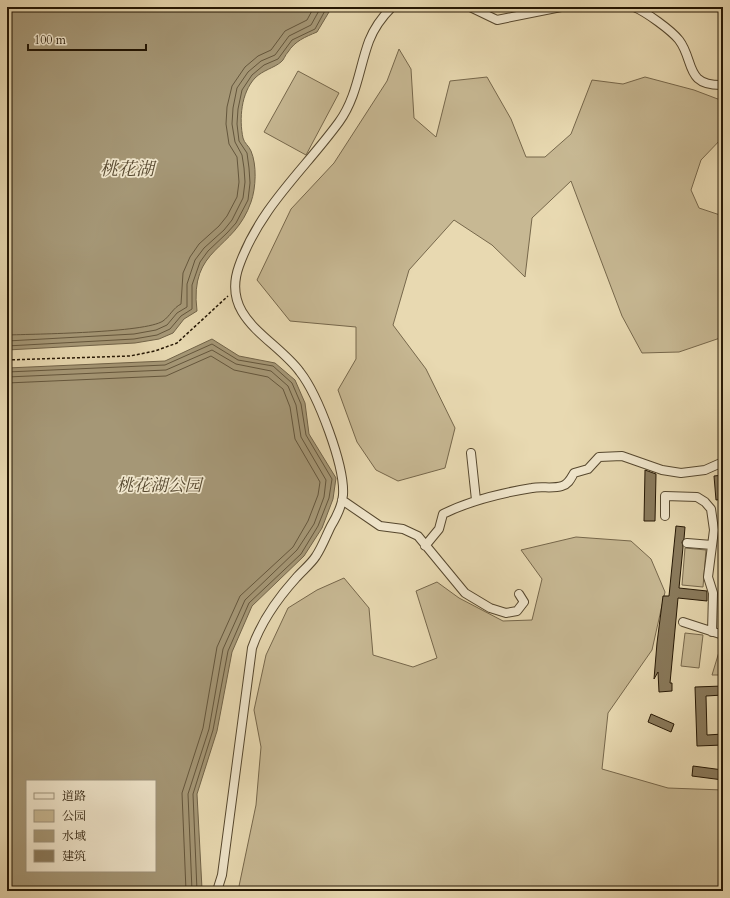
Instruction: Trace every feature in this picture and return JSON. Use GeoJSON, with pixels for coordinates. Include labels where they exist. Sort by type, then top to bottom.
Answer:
{"type":"FeatureCollection","features":[{"type":"Feature","properties":{"kind":"street"},"geometry":{"type":"LineString","coordinates":[[217,891],[222,874],[252,648],[258,632],[279,599],[297,576],[315,558],[339,511],[342,500],[343,481],[331,438],[310,386],[292,362],[251,326],[242,313],[237,297],[236,281],[239,265],[262,219],[283,188],[345,113],[356,88],[370,40],[380,19],[392,7]]}},
{"type":"Feature","properties":{"kind":"street"},"geometry":{"type":"LineString","coordinates":[[470,7],[497,20],[561,7]]}},
{"type":"Feature","properties":{"kind":"street"},"geometry":{"type":"LineString","coordinates":[[634,7],[669,30],[678,39],[684,49],[689,66],[700,80],[710,86],[723,85]]}},
{"type":"Feature","properties":{"kind":"street"},"geometry":{"type":"LineString","coordinates":[[471,453],[476,500]]}},
{"type":"Feature","properties":{"kind":"street"},"geometry":{"type":"LineString","coordinates":[[425,546],[439,529],[443,514],[476,500],[533,488],[563,486],[569,482],[574,473],[588,469],[599,457],[622,456],[662,470],[681,473],[705,470],[723,462]]}},
{"type":"Feature","properties":{"kind":"street"},"geometry":{"type":"LineString","coordinates":[[665,516],[665,496],[698,497],[711,509],[714,530],[708,577],[713,593],[712,632]]}},
{"type":"Feature","properties":{"kind":"street"},"geometry":{"type":"LineString","coordinates":[[342,500],[380,526],[403,529],[414,533],[465,593],[490,608],[506,614],[517,611],[524,602],[519,594]]}},
{"type":"Feature","properties":{"kind":"street"},"geometry":{"type":"LineString","coordinates":[[687,543],[712,545]]}},
{"type":"Feature","properties":{"kind":"street"},"geometry":{"type":"LineString","coordinates":[[683,622],[723,636]]}},
{"type":"Feature","properties":{"kind":"path"},"geometry":{"type":"LineString","coordinates":[[7,360],[130,356],[155,351],[177,343],[206,314],[222,303],[226,297],[232,295],[237,297]]}},
{"type":"Feature","properties":{"kind":"green space"},"geometry":{"type":"Polygon","coordinates":[[[399,49],[411,69],[414,118],[436,137],[450,81],[487,77],[511,119],[526,157],[545,157],[571,134],[592,80],[623,84],[645,77],[694,90],[723,101],[723,137],[701,160],[691,190],[699,208],[723,216],[723,337],[679,352],[642,353],[622,316],[571,181],[532,218],[525,277],[492,245],[454,220],[409,270],[393,325],[426,369],[455,428],[445,468],[398,481],[376,470],[357,442],[338,390],[356,359],[356,327],[290,321],[257,280],[291,209],[334,163],[387,81],[399,49]]]}},
{"type":"Feature","properties":{"kind":"green space"},"geometry":{"type":"Polygon","coordinates":[[[298,71],[339,93],[306,155],[264,132],[298,71]]]}},
{"type":"Feature","properties":{"kind":"green space"},"geometry":{"type":"Polygon","coordinates":[[[576,537],[631,541],[651,559],[665,592],[652,650],[608,713],[602,769],[668,788],[723,790],[723,891],[238,891],[256,805],[261,747],[254,710],[266,655],[288,608],[317,590],[344,578],[369,608],[373,655],[413,667],[437,658],[416,591],[437,582],[459,598],[503,621],[532,620],[542,579],[521,550],[576,537]]]}},
{"type":"Feature","properties":{"kind":"green space"},"geometry":{"type":"Polygon","coordinates":[[[685,548],[706,550],[703,587],[682,585],[685,548]]]}},
{"type":"Feature","properties":{"kind":"green space"},"geometry":{"type":"Polygon","coordinates":[[[685,633],[703,635],[699,668],[681,666],[685,633]]]}},
{"type":"Feature","properties":{"kind":"green space"},"geometry":{"type":"Polygon","coordinates":[[[722,642],[723,675],[712,675],[722,642]]]}},
{"type":"Feature","properties":{"kind":"water","name":"桃花湖"},"geometry":{"type":"Polygon","coordinates":[[[7,7],[332,7],[317,32],[297,42],[282,61],[261,73],[250,84],[242,106],[241,123],[244,140],[251,151],[254,163],[255,183],[253,196],[243,218],[234,231],[206,261],[200,274],[196,290],[197,311],[184,319],[173,333],[159,339],[135,343],[7,350],[7,7]]]}},
{"type":"Feature","properties":{"kind":"water"},"geometry":{"type":"Polygon","coordinates":[[[212,339],[239,356],[275,363],[295,380],[305,403],[309,434],[336,478],[333,499],[322,528],[304,556],[252,606],[232,652],[217,731],[197,794],[202,889],[200,891],[7,891],[7,368],[165,361],[212,339]]]}},
{"type":"Feature","properties":{"kind":"building"},"geometry":{"type":"Polygon","coordinates":[[[645,470],[656,474],[655,521],[644,521],[645,470]]]}},
{"type":"Feature","properties":{"kind":"building"},"geometry":{"type":"Polygon","coordinates":[[[723,475],[723,499],[716,500],[714,476],[723,475]]]}},
{"type":"Feature","properties":{"kind":"building"},"geometry":{"type":"Polygon","coordinates":[[[676,526],[685,527],[684,539],[682,542],[683,547],[679,588],[707,591],[707,601],[678,598],[670,683],[672,683],[672,691],[659,692],[658,672],[654,679],[657,643],[663,596],[669,596],[676,526]]]}},
{"type":"Feature","properties":{"kind":"building"},"geometry":{"type":"Polygon","coordinates":[[[723,686],[723,695],[706,696],[707,735],[723,734],[723,745],[697,746],[695,687],[723,686]]]}},
{"type":"Feature","properties":{"kind":"building"},"geometry":{"type":"Polygon","coordinates":[[[651,714],[674,724],[671,732],[648,722],[651,714]]]}},
{"type":"Feature","properties":{"kind":"building"},"geometry":{"type":"Polygon","coordinates":[[[693,766],[723,770],[723,780],[692,776],[693,766]]]}},
{"type":"Feature","properties":{"kind":"park label","name":"桃花湖公园"},"geometry":{"type":"Point","coordinates":[159,485]}}]}
